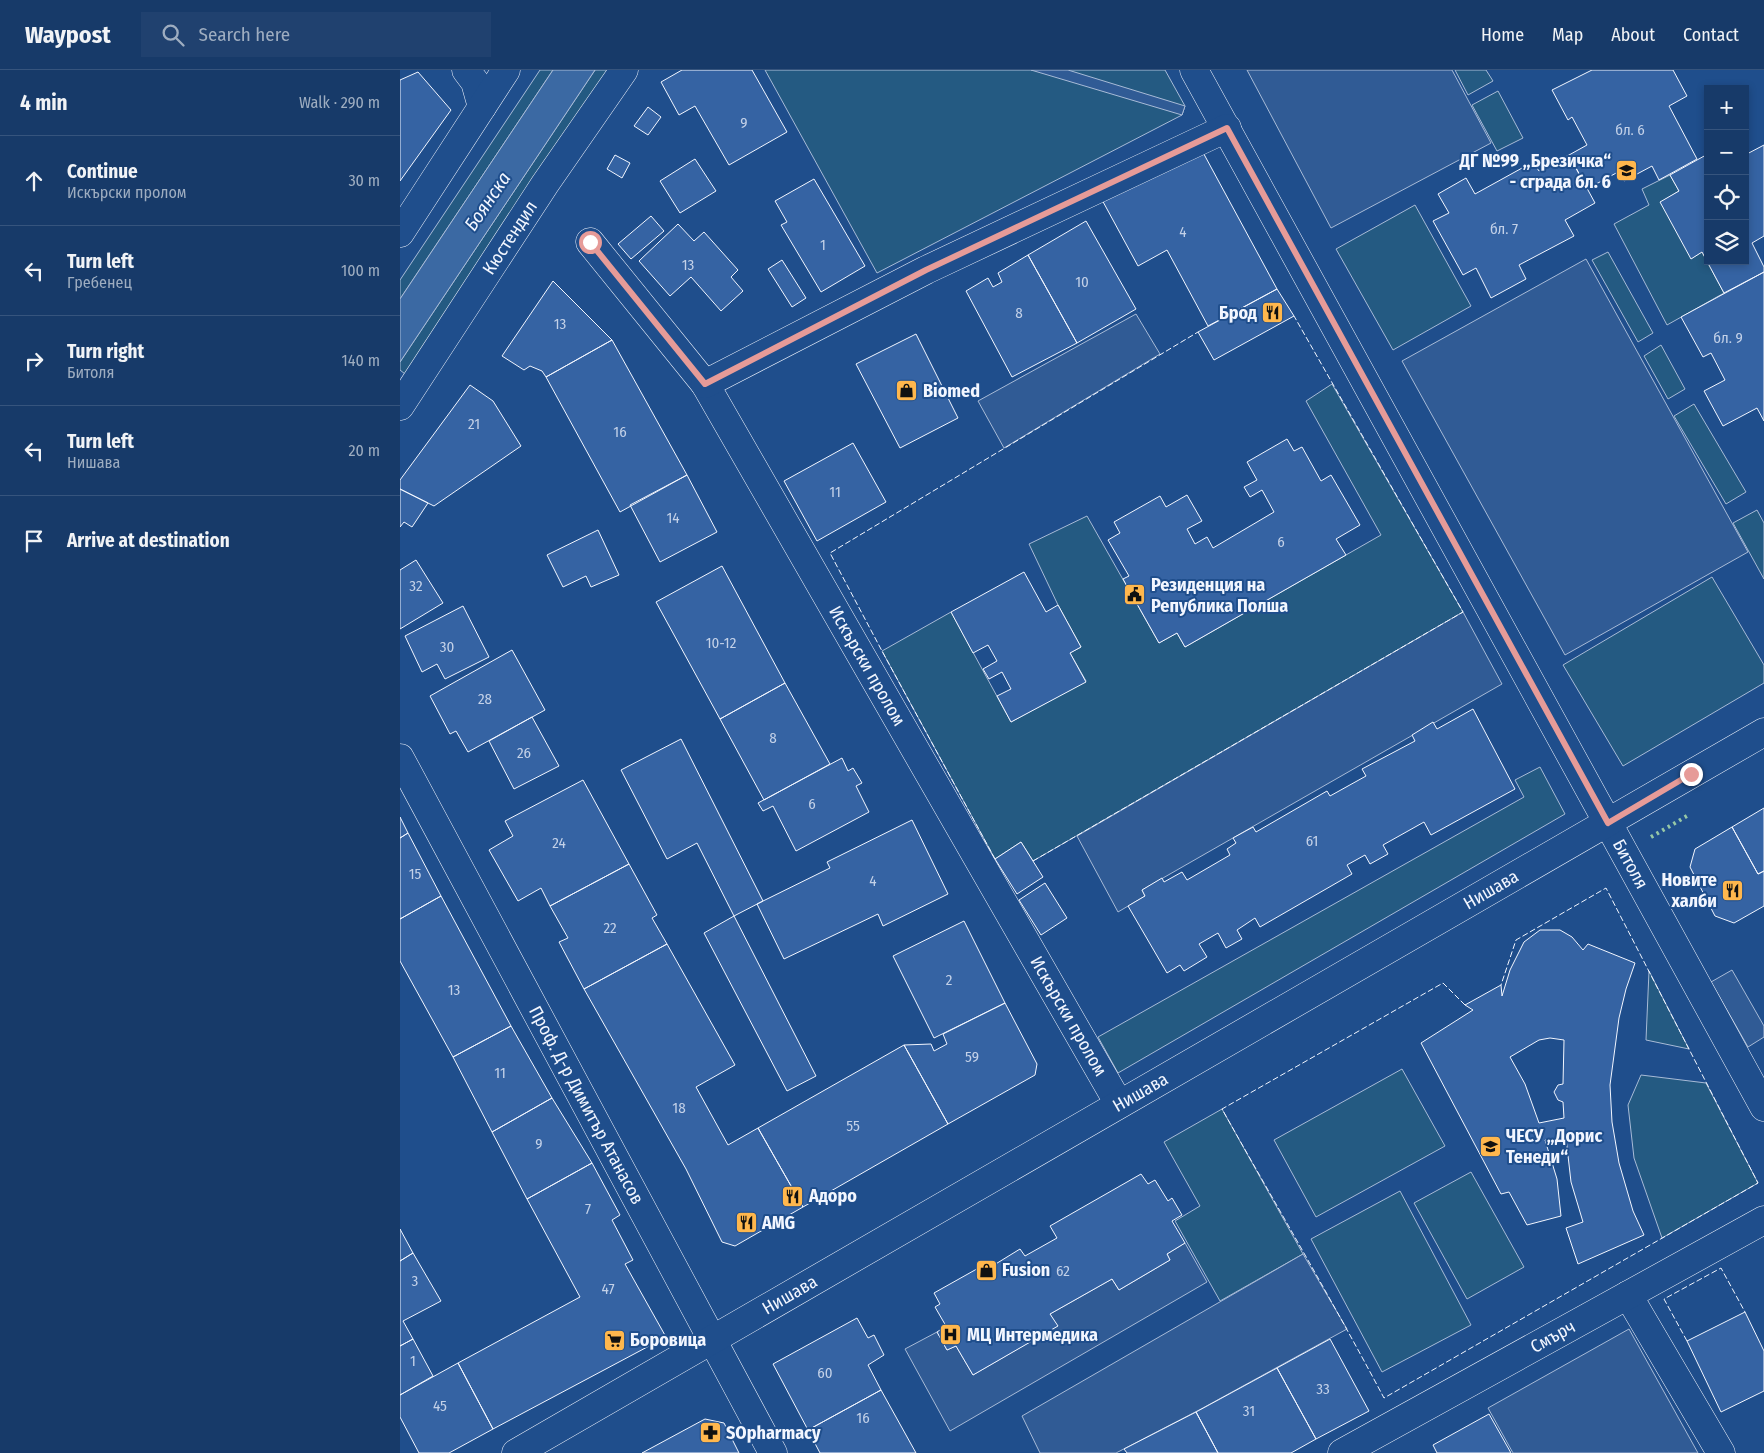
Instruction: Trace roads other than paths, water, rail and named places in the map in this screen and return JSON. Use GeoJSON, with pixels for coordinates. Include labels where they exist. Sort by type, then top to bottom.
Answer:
{"type":"FeatureCollection","features":[{"type":"Feature","properties":{"kind":"street"},"geometry":{"type":"LineString","coordinates":[[466,70],[475,82],[482,107]]}},
{"type":"Feature","properties":{"kind":"street"},"geometry":{"type":"LineString","coordinates":[[400,234],[506,70]]}},
{"type":"Feature","properties":{"kind":"street","name":"Кюстендил"},"geometry":{"type":"LineString","coordinates":[[400,406],[545,184],[624,70]]}},
{"type":"Feature","properties":{"kind":"street","name":"Битоля"},"geometry":{"type":"LineString","coordinates":[[1194,70],[1764,1107]]}},
{"type":"Feature","properties":{"kind":"street"},"geometry":{"type":"LineString","coordinates":[[705,384],[926,270],[1227,128]]}},
{"type":"Feature","properties":{"kind":"street","name":"Искърски пролом"},"geometry":{"type":"LineString","coordinates":[[590,242],[705,384],[1107,1085],[1120,1104]]}},
{"type":"Feature","properties":{"kind":"street","name":"Нишава"},"geometry":{"type":"LineString","coordinates":[[516,1453],[1764,732]]}},
{"type":"Feature","properties":{"kind":"street","name":"Проф. Д-р Димитър Атанасов"},"geometry":{"type":"LineString","coordinates":[[400,758],[773,1453]]}},
{"type":"Feature","properties":{"kind":"street","name":"Смърч"},"geometry":{"type":"LineString","coordinates":[[1342,1453],[1764,1220]]}},
{"type":"Feature","properties":{"kind":"street"},"geometry":{"type":"LineString","coordinates":[[1628,1295],[1721,1453]]}},
{"type":"Feature","properties":{"kind":"water","name":"Боянска"},"geometry":{"type":"Polygon","coordinates":[[[553,70],[595,70],[400,362],[400,299],[553,70]]]}},
{"type":"Feature","properties":{"kind":"place","name":"ДГ №99 „Брезичка“ - сграда бл. 6"},"geometry":{"type":"Point","coordinates":[1627,171]}},
{"type":"Feature","properties":{"kind":"place","name":"Брод"},"geometry":{"type":"Point","coordinates":[1273,313]}},
{"type":"Feature","properties":{"kind":"place","name":"Biomed"},"geometry":{"type":"Point","coordinates":[907,391]}},
{"type":"Feature","properties":{"kind":"place","name":"Резиденция на Република Полша"},"geometry":{"type":"Point","coordinates":[1135,595]}},
{"type":"Feature","properties":{"kind":"place","name":"Новите халби"},"geometry":{"type":"Point","coordinates":[1733,890]}},
{"type":"Feature","properties":{"kind":"place","name":"ЧЕСУ „Дорис Тенеди“"},"geometry":{"type":"Point","coordinates":[1490,1146]}},
{"type":"Feature","properties":{"kind":"place","name":"Адоро"},"geometry":{"type":"Point","coordinates":[793,1196]}},
{"type":"Feature","properties":{"kind":"place","name":"AMG"},"geometry":{"type":"Point","coordinates":[746,1223]}},
{"type":"Feature","properties":{"kind":"place","name":"Fusion"},"geometry":{"type":"Point","coordinates":[986,1270]}},
{"type":"Feature","properties":{"kind":"place","name":"МЦ Интермедика"},"geometry":{"type":"Point","coordinates":[951,1335]}},
{"type":"Feature","properties":{"kind":"place","name":"Боровица"},"geometry":{"type":"Point","coordinates":[614,1340]}},
{"type":"Feature","properties":{"kind":"place","name":"SOpharmacy"},"geometry":{"type":"Point","coordinates":[710,1433]}}]}
